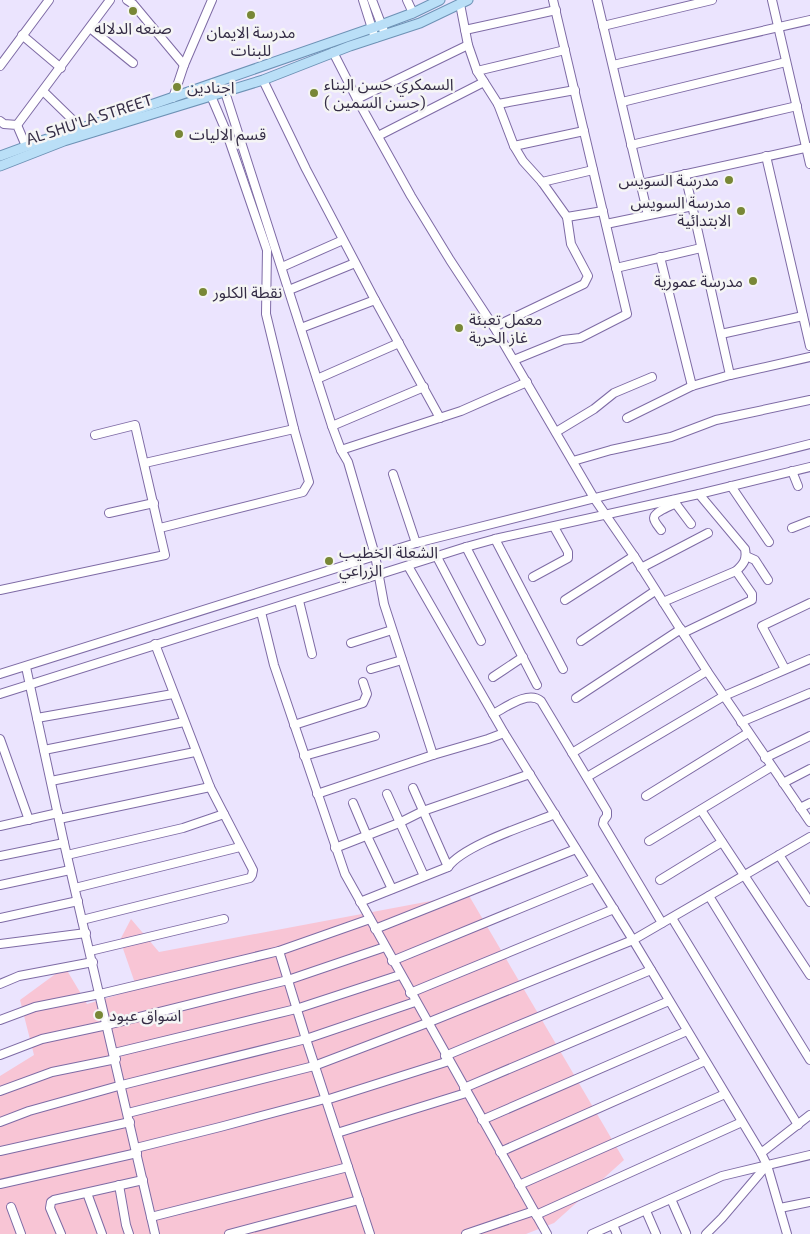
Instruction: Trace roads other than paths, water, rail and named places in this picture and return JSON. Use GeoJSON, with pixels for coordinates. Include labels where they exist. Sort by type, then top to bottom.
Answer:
{"type":"FeatureCollection","features":[{"type":"Feature","properties":{"kind":"main road","name":"AL SHU'LA STREET"},"geometry":{"type":"LineString","coordinates":[[0,156],[372,29],[440,0]]}},
{"type":"Feature","properties":{"kind":"main road","name":"AL SHU'LA STREET"},"geometry":{"type":"LineString","coordinates":[[0,166],[64,141],[263,80],[333,52],[420,23],[464,2]]}},
{"type":"Feature","properties":{"kind":"street"},"geometry":{"type":"LineString","coordinates":[[0,64],[48,0]]}},
{"type":"Feature","properties":{"kind":"street"},"geometry":{"type":"LineString","coordinates":[[17,125],[110,0]]}},
{"type":"Feature","properties":{"kind":"street"},"geometry":{"type":"LineString","coordinates":[[173,98],[184,65],[212,0]]}},
{"type":"Feature","properties":{"kind":"street"},"geometry":{"type":"LineString","coordinates":[[363,0],[376,38]]}},
{"type":"Feature","properties":{"kind":"street"},"geometry":{"type":"LineString","coordinates":[[372,0],[385,34]]}},
{"type":"Feature","properties":{"kind":"street"},"geometry":{"type":"LineString","coordinates":[[408,0],[413,13]]}},
{"type":"Feature","properties":{"kind":"street"},"geometry":{"type":"LineString","coordinates":[[514,360],[563,340],[580,338],[627,314],[553,0]]}},
{"type":"Feature","properties":{"kind":"street"},"geometry":{"type":"LineString","coordinates":[[598,0],[648,215]]}},
{"type":"Feature","properties":{"kind":"street"},"geometry":{"type":"LineString","coordinates":[[604,26],[712,0]]}},
{"type":"Feature","properties":{"kind":"street"},"geometry":{"type":"LineString","coordinates":[[772,0],[796,106],[808,147],[810,164]]}},
{"type":"Feature","properties":{"kind":"street"},"geometry":{"type":"LineString","coordinates":[[132,2],[184,65]]}},
{"type":"Feature","properties":{"kind":"street"},"geometry":{"type":"LineString","coordinates":[[464,2],[465,30],[477,70],[498,104],[514,146],[523,161],[542,182],[567,218],[571,244],[587,271],[588,280],[584,284],[494,327]]}},
{"type":"Feature","properties":{"kind":"street"},"geometry":{"type":"LineString","coordinates":[[465,30],[556,10]]}},
{"type":"Feature","properties":{"kind":"street"},"geometry":{"type":"LineString","coordinates":[[613,65],[810,20]]}},
{"type":"Feature","properties":{"kind":"street"},"geometry":{"type":"LineString","coordinates":[[90,28],[133,63]]}},
{"type":"Feature","properties":{"kind":"street"},"geometry":{"type":"LineString","coordinates":[[22,35],[61,68]]}},
{"type":"Feature","properties":{"kind":"street"},"geometry":{"type":"LineString","coordinates":[[357,99],[468,45]]}},
{"type":"Feature","properties":{"kind":"street"},"geometry":{"type":"LineString","coordinates":[[477,70],[565,50]]}},
{"type":"Feature","properties":{"kind":"street"},"geometry":{"type":"LineString","coordinates":[[333,52],[357,99],[431,229],[514,360],[594,498],[634,556],[748,733],[810,822]]}},
{"type":"Feature","properties":{"kind":"street"},"geometry":{"type":"LineString","coordinates":[[622,102],[786,62]]}},
{"type":"Feature","properties":{"kind":"street"},"geometry":{"type":"LineString","coordinates":[[263,80],[306,169],[355,263],[440,418]]}},
{"type":"Feature","properties":{"kind":"street"},"geometry":{"type":"LineString","coordinates":[[378,136],[484,82]]}},
{"type":"Feature","properties":{"kind":"street"},"geometry":{"type":"LineString","coordinates":[[498,104],[574,90]]}},
{"type":"Feature","properties":{"kind":"street"},"geometry":{"type":"LineString","coordinates":[[43,91],[81,128]]}},
{"type":"Feature","properties":{"kind":"street"},"geometry":{"type":"LineString","coordinates":[[225,92],[332,426],[341,450],[348,462],[375,555],[384,604],[434,755]]}},
{"type":"Feature","properties":{"kind":"street"},"geometry":{"type":"LineString","coordinates":[[160,528],[303,492],[309,482],[266,314],[267,250],[212,96]]}},
{"type":"Feature","properties":{"kind":"street"},"geometry":{"type":"LineString","coordinates":[[632,145],[796,106]]}},
{"type":"Feature","properties":{"kind":"street"},"geometry":{"type":"LineString","coordinates":[[0,121],[4,124],[17,125]]}},
{"type":"Feature","properties":{"kind":"street"},"geometry":{"type":"LineString","coordinates":[[17,125],[26,146]]}},
{"type":"Feature","properties":{"kind":"street"},"geometry":{"type":"LineString","coordinates":[[514,146],[584,131]]}},
{"type":"Feature","properties":{"kind":"street"},"geometry":{"type":"LineString","coordinates":[[641,184],[808,147]]}},
{"type":"Feature","properties":{"kind":"street"},"geometry":{"type":"LineString","coordinates":[[766,156],[810,346]]}},
{"type":"Feature","properties":{"kind":"street"},"geometry":{"type":"LineString","coordinates":[[542,182],[593,170]]}},
{"type":"Feature","properties":{"kind":"street"},"geometry":{"type":"LineString","coordinates":[[684,174],[693,206],[730,376]]}},
{"type":"Feature","properties":{"kind":"street"},"geometry":{"type":"LineString","coordinates":[[606,224],[693,206]]}},
{"type":"Feature","properties":{"kind":"street"},"geometry":{"type":"LineString","coordinates":[[567,218],[603,211]]}},
{"type":"Feature","properties":{"kind":"street"},"geometry":{"type":"LineString","coordinates":[[282,267],[343,240]]}},
{"type":"Feature","properties":{"kind":"street"},"geometry":{"type":"LineString","coordinates":[[616,268],[701,248]]}},
{"type":"Feature","properties":{"kind":"street"},"geometry":{"type":"LineString","coordinates":[[660,257],[692,386]]}},
{"type":"Feature","properties":{"kind":"street"},"geometry":{"type":"LineString","coordinates":[[289,290],[355,263]]}},
{"type":"Feature","properties":{"kind":"street"},"geometry":{"type":"LineString","coordinates":[[301,328],[375,300]]}},
{"type":"Feature","properties":{"kind":"street"},"geometry":{"type":"LineString","coordinates":[[721,334],[803,316]]}},
{"type":"Feature","properties":{"kind":"street"},"geometry":{"type":"LineString","coordinates":[[317,380],[399,343]]}},
{"type":"Feature","properties":{"kind":"street"},"geometry":{"type":"LineString","coordinates":[[626,418],[692,386],[810,357]]}},
{"type":"Feature","properties":{"kind":"street"},"geometry":{"type":"LineString","coordinates":[[556,432],[594,409],[614,394],[652,377]]}},
{"type":"Feature","properties":{"kind":"street"},"geometry":{"type":"LineString","coordinates":[[341,450],[461,411],[527,382]]}},
{"type":"Feature","properties":{"kind":"street"},"geometry":{"type":"LineString","coordinates":[[332,426],[424,387]]}},
{"type":"Feature","properties":{"kind":"street"},"geometry":{"type":"LineString","coordinates":[[573,461],[611,450],[671,437],[716,420],[810,400]]}},
{"type":"Feature","properties":{"kind":"street"},"geometry":{"type":"LineString","coordinates":[[0,590],[165,555],[135,425],[95,435]]}},
{"type":"Feature","properties":{"kind":"street"},"geometry":{"type":"LineString","coordinates":[[145,463],[294,429]]}},
{"type":"Feature","properties":{"kind":"street"},"geometry":{"type":"LineString","coordinates":[[0,674],[416,543],[810,444]]}},
{"type":"Feature","properties":{"kind":"street"},"geometry":{"type":"LineString","coordinates":[[0,694],[466,547],[605,514],[674,501],[810,467]]}},
{"type":"Feature","properties":{"kind":"street"},"geometry":{"type":"LineString","coordinates":[[792,471],[798,486]]}},
{"type":"Feature","properties":{"kind":"street"},"geometry":{"type":"LineString","coordinates":[[393,474],[416,543]]}},
{"type":"Feature","properties":{"kind":"street"},"geometry":{"type":"LineString","coordinates":[[731,486],[769,542]]}},
{"type":"Feature","properties":{"kind":"street"},"geometry":{"type":"LineString","coordinates":[[663,602],[736,570],[744,564],[746,549],[699,494]]}},
{"type":"Feature","properties":{"kind":"street"},"geometry":{"type":"LineString","coordinates":[[674,501],[691,524]]}},
{"type":"Feature","properties":{"kind":"street"},"geometry":{"type":"LineString","coordinates":[[660,530],[654,517],[674,501]]}},
{"type":"Feature","properties":{"kind":"street"},"geometry":{"type":"LineString","coordinates":[[109,513],[154,502]]}},
{"type":"Feature","properties":{"kind":"street"},"geometry":{"type":"LineString","coordinates":[[792,528],[810,521]]}},
{"type":"Feature","properties":{"kind":"street"},"geometry":{"type":"LineString","coordinates":[[533,577],[568,558],[568,552],[554,527]]}},
{"type":"Feature","properties":{"kind":"street"},"geometry":{"type":"LineString","coordinates":[[641,568],[708,533]]}},
{"type":"Feature","properties":{"kind":"street"},"geometry":{"type":"LineString","coordinates":[[495,539],[563,669]]}},
{"type":"Feature","properties":{"kind":"street"},"geometry":{"type":"LineString","coordinates":[[466,547],[536,685]]}},
{"type":"Feature","properties":{"kind":"street"},"geometry":{"type":"LineString","coordinates":[[565,600],[634,556]]}},
{"type":"Feature","properties":{"kind":"street"},"geometry":{"type":"LineString","coordinates":[[746,556],[755,560],[768,580]]}},
{"type":"Feature","properties":{"kind":"street"},"geometry":{"type":"LineString","coordinates":[[437,557],[481,641]]}},
{"type":"Feature","properties":{"kind":"street"},"geometry":{"type":"LineString","coordinates":[[408,566],[504,733],[633,940],[767,1164],[787,1234]]}},
{"type":"Feature","properties":{"kind":"street"},"geometry":{"type":"LineString","coordinates":[[576,698],[682,631],[752,600],[752,594],[736,570]]}},
{"type":"Feature","properties":{"kind":"street"},"geometry":{"type":"LineString","coordinates":[[581,641],[656,591]]}},
{"type":"Feature","properties":{"kind":"street"},"geometry":{"type":"LineString","coordinates":[[299,600],[312,654]]}},
{"type":"Feature","properties":{"kind":"street"},"geometry":{"type":"LineString","coordinates":[[785,669],[762,626],[810,603]]}},
{"type":"Feature","properties":{"kind":"street"},"geometry":{"type":"LineString","coordinates":[[261,612],[274,665],[345,874],[415,1002],[547,1234]]}},
{"type":"Feature","properties":{"kind":"street"},"geometry":{"type":"LineString","coordinates":[[351,643],[392,630]]}},
{"type":"Feature","properties":{"kind":"street"},"geometry":{"type":"LineString","coordinates":[[82,920],[250,878],[252,875],[253,870],[210,787],[195,752],[155,644]]}},
{"type":"Feature","properties":{"kind":"street"},"geometry":{"type":"LineString","coordinates":[[493,677],[523,657]]}},
{"type":"Feature","properties":{"kind":"street"},"geometry":{"type":"LineString","coordinates":[[587,777],[724,696],[810,658]]}},
{"type":"Feature","properties":{"kind":"street"},"geometry":{"type":"LineString","coordinates":[[371,669],[402,660]]}},
{"type":"Feature","properties":{"kind":"street"},"geometry":{"type":"LineString","coordinates":[[26,667],[70,870],[108,1025],[155,1234]]}},
{"type":"Feature","properties":{"kind":"street"},"geometry":{"type":"LineString","coordinates":[[572,753],[707,671]]}},
{"type":"Feature","properties":{"kind":"street"},"geometry":{"type":"LineString","coordinates":[[294,725],[363,703],[367,694],[363,682]]}},
{"type":"Feature","properties":{"kind":"street"},"geometry":{"type":"LineString","coordinates":[[741,722],[810,693]]}},
{"type":"Feature","properties":{"kind":"street"},"geometry":{"type":"LineString","coordinates":[[37,718],[173,694]]}},
{"type":"Feature","properties":{"kind":"street"},"geometry":{"type":"LineString","coordinates":[[493,714],[528,697],[537,698],[608,811],[608,816],[603,824],[662,923]]}},
{"type":"Feature","properties":{"kind":"street"},"geometry":{"type":"LineString","coordinates":[[44,750],[184,722]]}},
{"type":"Feature","properties":{"kind":"street"},"geometry":{"type":"LineString","coordinates":[[317,794],[504,733]]}},
{"type":"Feature","properties":{"kind":"street"},"geometry":{"type":"LineString","coordinates":[[646,796],[748,733]]}},
{"type":"Feature","properties":{"kind":"street"},"geometry":{"type":"LineString","coordinates":[[304,756],[375,736]]}},
{"type":"Feature","properties":{"kind":"street"},"geometry":{"type":"LineString","coordinates":[[765,758],[810,736]]}},
{"type":"Feature","properties":{"kind":"street"},"geometry":{"type":"LineString","coordinates":[[0,739],[29,820]]}},
{"type":"Feature","properties":{"kind":"street"},"geometry":{"type":"LineString","coordinates":[[51,781],[195,752]]}},
{"type":"Feature","properties":{"kind":"street"},"geometry":{"type":"LineString","coordinates":[[648,841],[772,767]]}},
{"type":"Feature","properties":{"kind":"street"},"geometry":{"type":"LineString","coordinates":[[783,783],[810,770]]}},
{"type":"Feature","properties":{"kind":"street"},"geometry":{"type":"LineString","coordinates":[[335,848],[399,823],[423,811],[530,774]]}},
{"type":"Feature","properties":{"kind":"street"},"geometry":{"type":"LineString","coordinates":[[0,826],[210,787]]}},
{"type":"Feature","properties":{"kind":"street"},"geometry":{"type":"LineString","coordinates":[[413,788],[448,867]]}},
{"type":"Feature","properties":{"kind":"street"},"geometry":{"type":"LineString","coordinates":[[387,794],[424,876]]}},
{"type":"Feature","properties":{"kind":"street"},"geometry":{"type":"LineString","coordinates":[[353,803],[392,889]]}},
{"type":"Feature","properties":{"kind":"street"},"geometry":{"type":"LineString","coordinates":[[800,808],[810,803]]}},
{"type":"Feature","properties":{"kind":"street"},"geometry":{"type":"LineString","coordinates":[[701,810],[810,975]]}},
{"type":"Feature","properties":{"kind":"street"},"geometry":{"type":"LineString","coordinates":[[67,855],[182,828],[224,814]]}},
{"type":"Feature","properties":{"kind":"street"},"geometry":{"type":"LineString","coordinates":[[360,902],[448,867],[455,859],[472,848],[555,814]]}},
{"type":"Feature","properties":{"kind":"street"},"geometry":{"type":"LineString","coordinates":[[0,1151],[129,1118],[314,1066],[427,1023],[633,940],[809,839]]}},
{"type":"Feature","properties":{"kind":"street"},"geometry":{"type":"LineString","coordinates":[[0,856],[64,842]]}},
{"type":"Feature","properties":{"kind":"street"},"geometry":{"type":"LineString","coordinates":[[660,880],[722,842]]}},
{"type":"Feature","properties":{"kind":"street"},"geometry":{"type":"LineString","coordinates":[[75,888],[240,847]]}},
{"type":"Feature","properties":{"kind":"street"},"geometry":{"type":"LineString","coordinates":[[375,929],[576,849]]}},
{"type":"Feature","properties":{"kind":"street"},"geometry":{"type":"LineString","coordinates":[[779,856],[810,902]]}},
{"type":"Feature","properties":{"kind":"street"},"geometry":{"type":"LineString","coordinates":[[0,885],[70,870]]}},
{"type":"Feature","properties":{"kind":"street"},"geometry":{"type":"LineString","coordinates":[[392,961],[594,878]]}},
{"type":"Feature","properties":{"kind":"street"},"geometry":{"type":"LineString","coordinates":[[709,896],[810,1060]]}},
{"type":"Feature","properties":{"kind":"street"},"geometry":{"type":"LineString","coordinates":[[0,918],[78,901]]}},
{"type":"Feature","properties":{"kind":"street"},"geometry":{"type":"LineString","coordinates":[[410,993],[614,909]]}},
{"type":"Feature","properties":{"kind":"street"},"geometry":{"type":"LineString","coordinates":[[672,918],[798,1124]]}},
{"type":"Feature","properties":{"kind":"street"},"geometry":{"type":"LineString","coordinates":[[90,951],[224,919]]}},
{"type":"Feature","properties":{"kind":"street"},"geometry":{"type":"LineString","coordinates":[[0,1020],[35,1007],[100,994],[279,951],[370,920]]}},
{"type":"Feature","properties":{"kind":"street"},"geometry":{"type":"LineString","coordinates":[[0,944],[86,933]]}},
{"type":"Feature","properties":{"kind":"street"},"geometry":{"type":"LineString","coordinates":[[0,1055],[42,1039],[108,1025],[288,980],[385,947]]}},
{"type":"Feature","properties":{"kind":"street"},"geometry":{"type":"LineString","coordinates":[[279,951],[314,1066],[370,1234]]}},
{"type":"Feature","properties":{"kind":"street"},"geometry":{"type":"LineString","coordinates":[[0,984],[20,976],[92,962]]}},
{"type":"Feature","properties":{"kind":"street"},"geometry":{"type":"LineString","coordinates":[[0,1184],[326,1100],[447,1058],[651,970]]}},
{"type":"Feature","properties":{"kind":"street"},"geometry":{"type":"LineString","coordinates":[[0,1091],[52,1072],[296,1009],[400,974]]}},
{"type":"Feature","properties":{"kind":"street"},"geometry":{"type":"LineString","coordinates":[[336,1133],[465,1090],[669,1001]]}},
{"type":"Feature","properties":{"kind":"street"},"geometry":{"type":"LineString","coordinates":[[0,1122],[29,1111],[306,1039],[415,1002]]}},
{"type":"Feature","properties":{"kind":"street"},"geometry":{"type":"LineString","coordinates":[[482,1120],[687,1031]]}},
{"type":"Feature","properties":{"kind":"street"},"geometry":{"type":"LineString","coordinates":[[500,1152],[705,1061]]}},
{"type":"Feature","properties":{"kind":"street"},"geometry":{"type":"LineString","coordinates":[[519,1185],[725,1094]]}},
{"type":"Feature","properties":{"kind":"street"},"geometry":{"type":"LineString","coordinates":[[760,1153],[810,1115]]}},
{"type":"Feature","properties":{"kind":"street"},"geometry":{"type":"LineString","coordinates":[[466,1234],[535,1213],[742,1122]]}},
{"type":"Feature","properties":{"kind":"street"},"geometry":{"type":"LineString","coordinates":[[592,1234],[722,1176],[810,1155]]}},
{"type":"Feature","properties":{"kind":"street"},"geometry":{"type":"LineString","coordinates":[[706,1234],[722,1218],[767,1164]]}},
{"type":"Feature","properties":{"kind":"street"},"geometry":{"type":"LineString","coordinates":[[152,1217],[348,1167]]}},
{"type":"Feature","properties":{"kind":"street"},"geometry":{"type":"LineString","coordinates":[[61,1234],[50,1208],[50,1202],[143,1180]]}},
{"type":"Feature","properties":{"kind":"street"},"geometry":{"type":"LineString","coordinates":[[120,1186],[129,1234]]}},
{"type":"Feature","properties":{"kind":"street"},"geometry":{"type":"LineString","coordinates":[[87,1193],[102,1234]]}},
{"type":"Feature","properties":{"kind":"street"},"geometry":{"type":"LineString","coordinates":[[671,1199],[686,1233]]}},
{"type":"Feature","properties":{"kind":"street"},"geometry":{"type":"LineString","coordinates":[[229,1234],[359,1200]]}},
{"type":"Feature","properties":{"kind":"street"},"geometry":{"type":"LineString","coordinates":[[780,1208],[810,1202]]}},
{"type":"Feature","properties":{"kind":"street"},"geometry":{"type":"LineString","coordinates":[[11,1207],[21,1234]]}},
{"type":"Feature","properties":{"kind":"street"},"geometry":{"type":"LineString","coordinates":[[646,1211],[656,1234]]}},
{"type":"Feature","properties":{"kind":"street"},"geometry":{"type":"LineString","coordinates":[[613,1225],[617,1234]]}},
{"type":"Feature","properties":{"kind":"place","name":"صنعه الدلاله"},"geometry":{"type":"Point","coordinates":[133,11]}},
{"type":"Feature","properties":{"kind":"place","name":"مدرسة الايمان للبنات"},"geometry":{"type":"Point","coordinates":[251,15]}},
{"type":"Feature","properties":{"kind":"place","name":"اجنادين"},"geometry":{"type":"Point","coordinates":[177,87]}},
{"type":"Feature","properties":{"kind":"place","name":"السمكري حسن البناء ( حسن السمين)"},"geometry":{"type":"Point","coordinates":[314,93]}},
{"type":"Feature","properties":{"kind":"place","name":"قسم الاليات"},"geometry":{"type":"Point","coordinates":[179,134]}},
{"type":"Feature","properties":{"kind":"place","name":"مدرسة السويس"},"geometry":{"type":"Point","coordinates":[729,180]}},
{"type":"Feature","properties":{"kind":"place","name":"مدرسة السويس الابتدائية"},"geometry":{"type":"Point","coordinates":[741,211]}},
{"type":"Feature","properties":{"kind":"place","name":"مدرسة عمورية"},"geometry":{"type":"Point","coordinates":[753,281]}},
{"type":"Feature","properties":{"kind":"place","name":"نقطة الكلور"},"geometry":{"type":"Point","coordinates":[203,292]}},
{"type":"Feature","properties":{"kind":"place","name":"معمل تعبئة غاز الحرية"},"geometry":{"type":"Point","coordinates":[459,328]}},
{"type":"Feature","properties":{"kind":"place","name":"الشعلة الخطيب الزراعي"},"geometry":{"type":"Point","coordinates":[329,561]}},
{"type":"Feature","properties":{"kind":"place","name":"اسواق عبود"},"geometry":{"type":"Point","coordinates":[99,1015]}}]}
